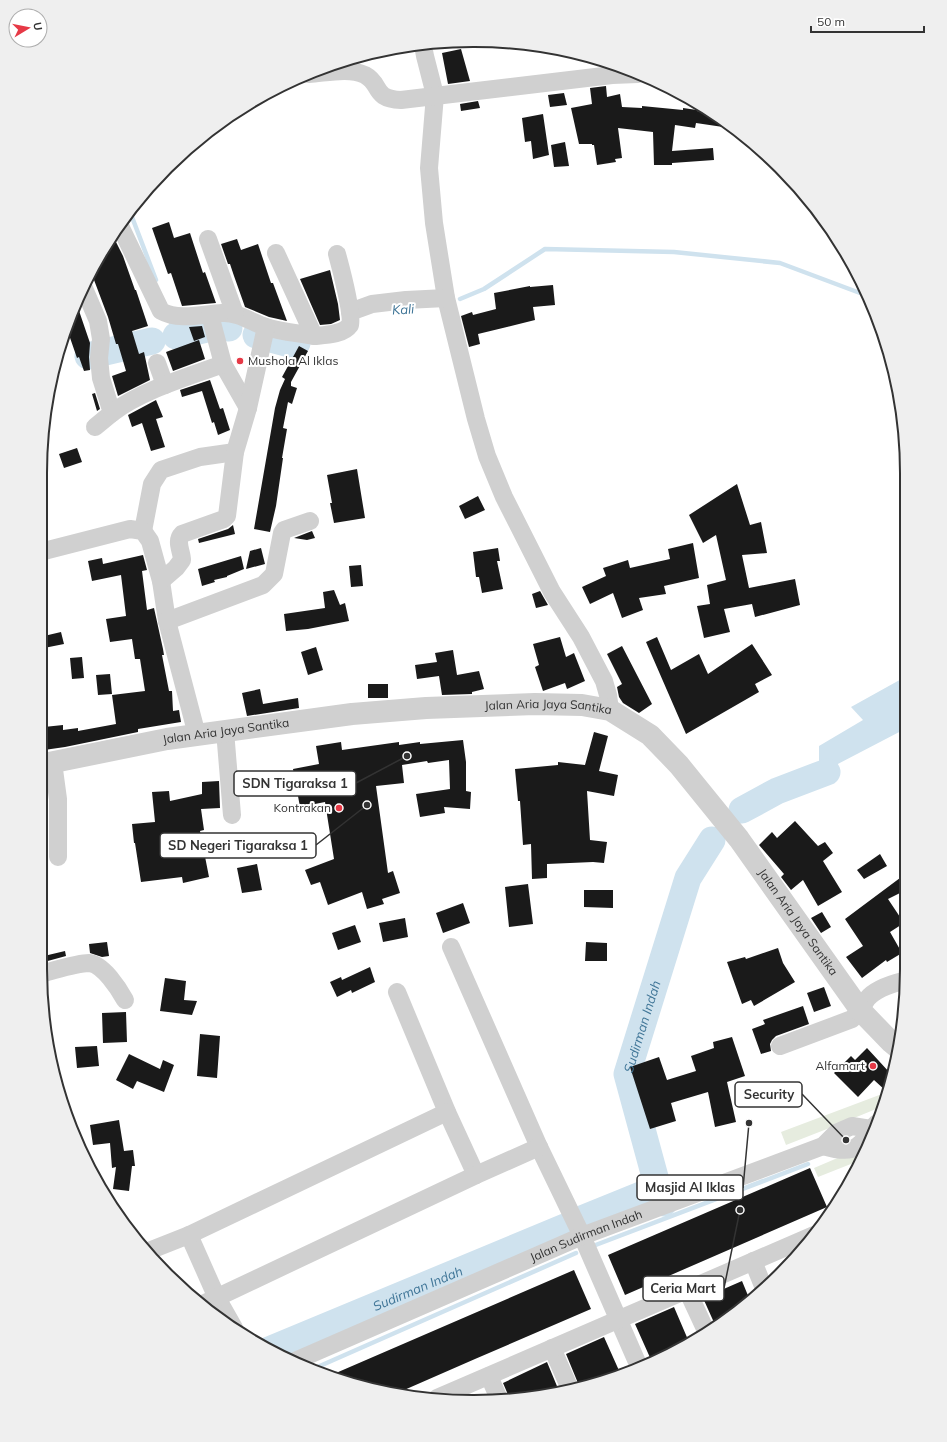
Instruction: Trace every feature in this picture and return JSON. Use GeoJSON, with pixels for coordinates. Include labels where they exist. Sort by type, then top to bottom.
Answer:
{"type":"FeatureCollection","features":[{"type":"Feature","properties":{"kind":"street"},"geometry":{"type":"LineString","coordinates":[[424,50],[435,95],[429,168],[434,223],[446,298],[476,419],[487,456],[504,497],[552,592],[581,637],[604,681],[610,710]]}},
{"type":"Feature","properties":{"kind":"street"},"geometry":{"type":"LineString","coordinates":[[327,73],[355,72],[366,75],[381,94],[389,100],[401,100],[624,75]]}},
{"type":"Feature","properties":{"kind":"street"},"geometry":{"type":"LineString","coordinates":[[123,232],[161,311],[166,314],[184,316],[210,315],[222,312],[235,314],[266,327],[314,336],[335,334],[345,330],[350,325],[350,312],[337,254]]}},
{"type":"Feature","properties":{"kind":"street"},"geometry":{"type":"LineString","coordinates":[[208,239],[235,314]]}},
{"type":"Feature","properties":{"kind":"street"},"geometry":{"type":"LineString","coordinates":[[276,253],[314,336]]}},
{"type":"Feature","properties":{"kind":"street"},"geometry":{"type":"LineString","coordinates":[[87,293],[98,321],[101,339],[99,358],[101,378],[112,413]]}},
{"type":"Feature","properties":{"kind":"street"},"geometry":{"type":"LineString","coordinates":[[350,312],[372,304],[406,300],[446,298]]}},
{"type":"Feature","properties":{"kind":"street"},"geometry":{"type":"LineString","coordinates":[[210,315],[223,364],[248,408]]}},
{"type":"Feature","properties":{"kind":"street"},"geometry":{"type":"LineString","coordinates":[[161,581],[176,568],[182,560],[179,537],[182,534],[224,519],[227,516],[236,452],[248,408],[266,327]]}},
{"type":"Feature","properties":{"kind":"street"},"geometry":{"type":"LineString","coordinates":[[157,363],[165,385]]}},
{"type":"Feature","properties":{"kind":"street"},"geometry":{"type":"LineString","coordinates":[[95,426],[130,401],[165,385],[223,364]]}},
{"type":"Feature","properties":{"kind":"street"},"geometry":{"type":"LineString","coordinates":[[197,735],[183,676],[167,621],[161,581],[150,541],[143,531],[152,484],[161,470],[200,457],[236,452]]}},
{"type":"Feature","properties":{"kind":"street"},"geometry":{"type":"LineString","coordinates":[[167,621],[263,585],[274,574],[282,533],[284,530],[310,521]]}},
{"type":"Feature","properties":{"kind":"street"},"geometry":{"type":"LineString","coordinates":[[47,550],[130,529],[143,531]]}},
{"type":"Feature","properties":{"kind":"street","name":"Jalan Aria Jaya Santika"},"geometry":{"type":"LineString","coordinates":[[48,763],[167,739],[352,714],[426,708],[535,704],[582,705],[610,710],[650,735],[679,765],[738,839],[860,1011],[893,1044]]}},
{"type":"Feature","properties":{"kind":"street"},"geometry":{"type":"LineString","coordinates":[[225,731],[232,814]]}},
{"type":"Feature","properties":{"kind":"street"},"geometry":{"type":"LineString","coordinates":[[48,763],[58,799],[58,857]]}},
{"type":"Feature","properties":{"kind":"street"},"geometry":{"type":"LineString","coordinates":[[451,947],[539,1147],[582,1236],[637,1363]]}},
{"type":"Feature","properties":{"kind":"street"},"geometry":{"type":"LineString","coordinates":[[47,971],[83,964],[96,964],[116,984],[125,1000]]}},
{"type":"Feature","properties":{"kind":"street"},"geometry":{"type":"LineString","coordinates":[[780,1046],[852,1019],[860,1011],[868,998],[880,989],[899,983]]}},
{"type":"Feature","properties":{"kind":"street"},"geometry":{"type":"LineString","coordinates":[[397,992],[447,1112],[476,1175]]}},
{"type":"Feature","properties":{"kind":"street"},"geometry":{"type":"LineString","coordinates":[[153,1249],[189,1235],[447,1112]]}},
{"type":"Feature","properties":{"kind":"street","name":"Jalan Sudirman Indah"},"geometry":{"type":"LineString","coordinates":[[302,1359],[582,1236],[823,1146],[836,1133],[852,1126],[870,1126]]}},
{"type":"Feature","properties":{"kind":"street"},"geometry":{"type":"LineString","coordinates":[[189,1235],[209,1302],[476,1175],[539,1147]]}},
{"type":"Feature","properties":{"kind":"street"},"geometry":{"type":"LineString","coordinates":[[446,1394],[802,1240]]}},
{"type":"Feature","properties":{"kind":"street"},"geometry":{"type":"LineString","coordinates":[[753,1261],[762,1282]]}},
{"type":"Feature","properties":{"kind":"street"},"geometry":{"type":"LineString","coordinates":[[687,1290],[703,1327]]}},
{"type":"Feature","properties":{"kind":"street"},"geometry":{"type":"LineString","coordinates":[[552,1348],[568,1384]]}},
{"type":"Feature","properties":{"kind":"street"},"geometry":{"type":"LineString","coordinates":[[489,1376],[497,1394]]}},
{"type":"Feature","properties":{"kind":"shaded area"},"geometry":{"type":"Polygon","coordinates":[[[880,1095],[876,1109],[786,1145],[781,1132],[880,1095]]]}},
{"type":"Feature","properties":{"kind":"shaded area"},"geometry":{"type":"Polygon","coordinates":[[[860,1148],[853,1163],[818,1177],[814,1168],[860,1148]]]}},
{"type":"Feature","properties":{"kind":"water"},"geometry":{"type":"Polygon","coordinates":[[[900,680],[900,732],[834,766],[827,772],[819,765],[819,746],[863,720],[851,707],[900,680]]]}},
{"type":"Feature","properties":{"kind":"building"},"geometry":{"type":"Polygon","coordinates":[[[461,49],[470,81],[448,84],[442,53],[461,49]]]}},
{"type":"Feature","properties":{"kind":"building"},"geometry":{"type":"Polygon","coordinates":[[[606,86],[607,97],[620,94],[622,107],[642,108],[642,106],[696,110],[721,127],[696,123],[695,128],[675,125],[672,151],[713,148],[714,160],[672,163],[672,165],[654,165],[653,132],[618,128],[622,158],[615,159],[616,162],[597,165],[594,145],[579,144],[571,108],[592,104],[590,88],[606,86]]]}},
{"type":"Feature","properties":{"kind":"building"},"geometry":{"type":"Polygon","coordinates":[[[564,93],[567,105],[550,107],[548,95],[564,93]]]}},
{"type":"Feature","properties":{"kind":"building"},"geometry":{"type":"Polygon","coordinates":[[[478,101],[480,108],[461,111],[460,104],[478,101]]]}},
{"type":"Feature","properties":{"kind":"building"},"geometry":{"type":"Polygon","coordinates":[[[543,114],[549,155],[533,159],[531,141],[525,142],[522,118],[543,114]]]}},
{"type":"Feature","properties":{"kind":"building"},"geometry":{"type":"Polygon","coordinates":[[[565,142],[569,166],[554,167],[551,145],[565,142]]]}},
{"type":"Feature","properties":{"kind":"building"},"geometry":{"type":"Polygon","coordinates":[[[169,222],[174,238],[190,233],[203,273],[205,272],[216,303],[182,306],[171,273],[168,274],[152,228],[169,222]]]}},
{"type":"Feature","properties":{"kind":"building"},"geometry":{"type":"Polygon","coordinates":[[[237,239],[241,250],[258,244],[271,283],[273,283],[287,321],[269,317],[245,307],[230,264],[228,264],[221,244],[237,239]]]}},
{"type":"Feature","properties":{"kind":"building"},"geometry":{"type":"Polygon","coordinates":[[[116,242],[136,290],[148,326],[132,331],[139,354],[144,352],[150,380],[118,396],[112,376],[126,371],[94,280],[116,242]]]}},
{"type":"Feature","properties":{"kind":"building"},"geometry":{"type":"Polygon","coordinates":[[[330,270],[340,320],[331,324],[320,325],[300,279],[330,270]]]}},
{"type":"Feature","properties":{"kind":"building"},"geometry":{"type":"Polygon","coordinates":[[[553,285],[555,305],[533,307],[535,320],[478,334],[480,344],[469,347],[461,316],[472,312],[473,315],[496,309],[494,293],[530,286],[553,285]]]}},
{"type":"Feature","properties":{"kind":"building"},"geometry":{"type":"Polygon","coordinates":[[[79,310],[90,343],[90,370],[84,371],[79,357],[77,358],[70,337],[79,310]]]}},
{"type":"Feature","properties":{"kind":"building"},"geometry":{"type":"Polygon","coordinates":[[[202,326],[205,337],[194,341],[189,327],[202,326]]]}},
{"type":"Feature","properties":{"kind":"building"},"geometry":{"type":"Polygon","coordinates":[[[199,340],[205,359],[173,371],[166,352],[199,340]]]}},
{"type":"Feature","properties":{"kind":"building"},"geometry":{"type":"Polygon","coordinates":[[[299,346],[308,351],[291,382],[291,386],[297,388],[292,404],[288,402],[283,428],[287,429],[276,506],[270,532],[254,529],[275,408],[285,379],[282,377],[299,346]]]}},
{"type":"Feature","properties":{"kind":"building"},"geometry":{"type":"Polygon","coordinates":[[[210,380],[220,409],[223,408],[230,430],[218,435],[214,422],[212,423],[202,391],[182,397],[180,390],[210,380]]]}},
{"type":"Feature","properties":{"kind":"building"},"geometry":{"type":"Polygon","coordinates":[[[95,393],[100,409],[97,411],[92,394],[95,393]]]}},
{"type":"Feature","properties":{"kind":"building"},"geometry":{"type":"Polygon","coordinates":[[[156,400],[163,417],[156,419],[165,447],[151,451],[142,423],[132,427],[128,415],[156,400]]]}},
{"type":"Feature","properties":{"kind":"building"},"geometry":{"type":"Polygon","coordinates":[[[77,448],[82,462],[64,468],[59,454],[77,448]]]}},
{"type":"Feature","properties":{"kind":"building"},"geometry":{"type":"Polygon","coordinates":[[[357,469],[365,518],[334,523],[327,475],[357,469]]]}},
{"type":"Feature","properties":{"kind":"building"},"geometry":{"type":"Polygon","coordinates":[[[737,484],[750,525],[761,522],[767,553],[742,555],[749,588],[795,579],[800,605],[755,617],[752,604],[724,609],[730,632],[704,638],[697,606],[710,604],[707,585],[726,580],[716,535],[703,543],[689,515],[737,484]]]}},
{"type":"Feature","properties":{"kind":"building"},"geometry":{"type":"Polygon","coordinates":[[[478,496],[485,510],[465,519],[459,506],[478,496]]]}},
{"type":"Feature","properties":{"kind":"building"},"geometry":{"type":"Polygon","coordinates":[[[233,525],[235,534],[199,543],[198,539],[228,529],[233,525]]]}},
{"type":"Feature","properties":{"kind":"building"},"geometry":{"type":"Polygon","coordinates":[[[312,531],[315,538],[307,540],[294,538],[312,531]]]}},
{"type":"Feature","properties":{"kind":"building"},"geometry":{"type":"Polygon","coordinates":[[[693,543],[699,578],[664,586],[666,594],[639,598],[643,610],[622,618],[613,593],[590,604],[582,587],[606,576],[603,568],[628,560],[630,568],[670,559],[668,549],[693,543]]]}},
{"type":"Feature","properties":{"kind":"building"},"geometry":{"type":"Polygon","coordinates":[[[261,548],[265,564],[246,569],[250,551],[261,548]]]}},
{"type":"Feature","properties":{"kind":"building"},"geometry":{"type":"Polygon","coordinates":[[[498,548],[500,561],[497,561],[503,589],[482,593],[479,577],[476,577],[473,552],[498,548]]]}},
{"type":"Feature","properties":{"kind":"building"},"geometry":{"type":"Polygon","coordinates":[[[143,555],[147,570],[142,571],[147,610],[154,608],[163,649],[164,655],[162,655],[169,691],[172,691],[173,711],[179,710],[181,722],[138,729],[138,732],[47,750],[47,727],[63,725],[63,730],[78,728],[78,731],[116,724],[112,695],[145,691],[140,659],[135,659],[132,639],[110,642],[106,619],[126,616],[121,575],[92,581],[88,561],[102,558],[103,564],[143,555]]]}},
{"type":"Feature","properties":{"kind":"building"},"geometry":{"type":"Polygon","coordinates":[[[241,556],[244,569],[202,586],[198,569],[241,556]]]}},
{"type":"Feature","properties":{"kind":"building"},"geometry":{"type":"Polygon","coordinates":[[[361,565],[363,586],[351,587],[349,566],[361,565]]]}},
{"type":"Feature","properties":{"kind":"building"},"geometry":{"type":"Polygon","coordinates":[[[334,590],[340,605],[345,603],[349,621],[308,629],[286,631],[284,614],[325,608],[323,592],[334,590]]]}},
{"type":"Feature","properties":{"kind":"building"},"geometry":{"type":"Polygon","coordinates":[[[540,591],[548,605],[536,608],[532,594],[540,591]]]}},
{"type":"Feature","properties":{"kind":"building"},"geometry":{"type":"Polygon","coordinates":[[[61,632],[64,644],[47,647],[47,635],[61,632]]]}},
{"type":"Feature","properties":{"kind":"building"},"geometry":{"type":"Polygon","coordinates":[[[560,637],[566,657],[574,653],[585,681],[567,689],[565,683],[543,691],[535,667],[539,665],[533,644],[560,637]]]}},
{"type":"Feature","properties":{"kind":"building"},"geometry":{"type":"Polygon","coordinates":[[[657,637],[671,670],[699,654],[708,674],[752,644],[772,675],[755,684],[759,692],[686,734],[646,642],[657,637]]]}},
{"type":"Feature","properties":{"kind":"building"},"geometry":{"type":"Polygon","coordinates":[[[622,646],[652,704],[639,713],[623,703],[619,697],[617,687],[622,684],[607,654],[622,646]]]}},
{"type":"Feature","properties":{"kind":"building"},"geometry":{"type":"Polygon","coordinates":[[[316,647],[323,670],[308,675],[301,652],[316,647]]]}},
{"type":"Feature","properties":{"kind":"building"},"geometry":{"type":"Polygon","coordinates":[[[453,650],[457,675],[479,671],[484,689],[472,692],[472,694],[442,695],[439,676],[417,679],[415,665],[437,662],[435,653],[453,650]]]}},
{"type":"Feature","properties":{"kind":"building"},"geometry":{"type":"Polygon","coordinates":[[[82,657],[84,678],[72,679],[70,658],[82,657]]]}},
{"type":"Feature","properties":{"kind":"building"},"geometry":{"type":"Polygon","coordinates":[[[110,674],[112,694],[98,695],[96,675],[110,674]]]}},
{"type":"Feature","properties":{"kind":"building"},"geometry":{"type":"Polygon","coordinates":[[[368,684],[388,684],[388,698],[368,698],[368,684]]]}},
{"type":"Feature","properties":{"kind":"building"},"geometry":{"type":"Polygon","coordinates":[[[260,689],[263,704],[298,698],[299,708],[247,716],[242,693],[260,689]]]}},
{"type":"Feature","properties":{"kind":"building"},"geometry":{"type":"Polygon","coordinates":[[[594,732],[608,736],[599,771],[618,775],[614,796],[587,791],[590,840],[607,842],[604,863],[547,864],[547,878],[532,879],[531,844],[523,845],[520,801],[518,801],[515,769],[558,765],[558,762],[585,765],[594,732]]]}},
{"type":"Feature","properties":{"kind":"building"},"geometry":{"type":"Polygon","coordinates":[[[463,740],[466,762],[466,791],[471,792],[470,809],[444,807],[445,813],[420,817],[416,794],[450,789],[449,760],[428,763],[427,761],[402,765],[404,783],[376,786],[388,873],[393,871],[400,893],[382,899],[384,904],[367,909],[362,892],[328,905],[320,882],[311,885],[305,870],[334,859],[325,802],[300,807],[293,769],[319,764],[316,746],[341,742],[342,750],[399,742],[399,745],[420,742],[420,744],[463,740]]]}},
{"type":"Feature","properties":{"kind":"building"},"geometry":{"type":"Polygon","coordinates":[[[219,781],[220,808],[201,809],[204,830],[200,831],[209,877],[183,883],[182,877],[141,882],[132,824],[155,822],[152,792],[169,791],[170,801],[202,794],[202,782],[219,781]]]}},
{"type":"Feature","properties":{"kind":"building"},"geometry":{"type":"Polygon","coordinates":[[[795,821],[818,846],[825,842],[833,853],[823,861],[842,892],[818,906],[803,880],[791,890],[781,877],[784,874],[759,845],[772,832],[777,838],[795,821]]]}},
{"type":"Feature","properties":{"kind":"building"},"geometry":{"type":"Polygon","coordinates":[[[880,854],[887,866],[864,879],[857,870],[880,854]]]}},
{"type":"Feature","properties":{"kind":"building"},"geometry":{"type":"Polygon","coordinates":[[[257,864],[262,890],[242,893],[237,868],[257,864]]]}},
{"type":"Feature","properties":{"kind":"building"},"geometry":{"type":"Polygon","coordinates":[[[900,878],[900,893],[888,899],[900,917],[900,926],[890,932],[900,950],[900,954],[887,962],[886,960],[862,978],[846,957],[863,946],[845,919],[900,878]]]}},
{"type":"Feature","properties":{"kind":"building"},"geometry":{"type":"Polygon","coordinates":[[[528,884],[533,924],[509,927],[505,887],[528,884]]]}},
{"type":"Feature","properties":{"kind":"building"},"geometry":{"type":"Polygon","coordinates":[[[584,890],[613,890],[613,908],[584,907],[584,890]]]}},
{"type":"Feature","properties":{"kind":"building"},"geometry":{"type":"Polygon","coordinates":[[[463,903],[470,923],[443,933],[436,913],[463,903]]]}},
{"type":"Feature","properties":{"kind":"building"},"geometry":{"type":"Polygon","coordinates":[[[822,912],[831,927],[821,933],[811,918],[822,912]]]}},
{"type":"Feature","properties":{"kind":"building"},"geometry":{"type":"Polygon","coordinates":[[[405,918],[408,937],[383,942],[379,923],[405,918]]]}},
{"type":"Feature","properties":{"kind":"building"},"geometry":{"type":"Polygon","coordinates":[[[355,925],[361,942],[338,950],[332,933],[355,925]]]}},
{"type":"Feature","properties":{"kind":"building"},"geometry":{"type":"Polygon","coordinates":[[[107,942],[109,956],[102,957],[90,953],[89,944],[107,942]]]}},
{"type":"Feature","properties":{"kind":"building"},"geometry":{"type":"Polygon","coordinates":[[[586,942],[607,943],[607,961],[585,961],[586,942]]]}},
{"type":"Feature","properties":{"kind":"building"},"geometry":{"type":"Polygon","coordinates":[[[778,948],[783,963],[795,982],[754,1006],[751,1000],[742,1004],[727,962],[745,957],[746,959],[778,948]]]}},
{"type":"Feature","properties":{"kind":"building"},"geometry":{"type":"Polygon","coordinates":[[[65,951],[66,956],[47,961],[47,955],[65,951]]]}},
{"type":"Feature","properties":{"kind":"building"},"geometry":{"type":"Polygon","coordinates":[[[370,967],[375,982],[352,993],[351,990],[337,997],[330,982],[341,977],[342,980],[370,967]]]}},
{"type":"Feature","properties":{"kind":"building"},"geometry":{"type":"Polygon","coordinates":[[[165,978],[186,981],[184,1000],[197,1001],[192,1015],[160,1011],[165,978]]]}},
{"type":"Feature","properties":{"kind":"building"},"geometry":{"type":"Polygon","coordinates":[[[824,987],[831,1006],[814,1012],[807,993],[824,987]]]}},
{"type":"Feature","properties":{"kind":"building"},"geometry":{"type":"Polygon","coordinates":[[[803,1006],[809,1024],[776,1036],[770,1044],[771,1051],[761,1054],[752,1029],[765,1024],[763,1020],[803,1006]]]}},
{"type":"Feature","properties":{"kind":"building"},"geometry":{"type":"Polygon","coordinates":[[[126,1012],[127,1042],[103,1043],[102,1013],[126,1012]]]}},
{"type":"Feature","properties":{"kind":"building"},"geometry":{"type":"Polygon","coordinates":[[[200,1034],[220,1036],[217,1078],[197,1076],[200,1034]]]}},
{"type":"Feature","properties":{"kind":"building"},"geometry":{"type":"Polygon","coordinates":[[[732,1037],[745,1076],[727,1082],[736,1122],[715,1127],[708,1092],[671,1103],[676,1121],[650,1129],[630,1067],[659,1057],[667,1080],[696,1071],[691,1056],[714,1048],[713,1042],[732,1037]]]}},
{"type":"Feature","properties":{"kind":"building"},"geometry":{"type":"Polygon","coordinates":[[[97,1046],[99,1066],[77,1068],[75,1047],[97,1046]]]}},
{"type":"Feature","properties":{"kind":"building"},"geometry":{"type":"Polygon","coordinates":[[[867,1048],[887,1070],[882,1088],[874,1080],[858,1097],[834,1073],[851,1056],[855,1060],[867,1048]]]}},
{"type":"Feature","properties":{"kind":"building"},"geometry":{"type":"Polygon","coordinates":[[[129,1054],[160,1069],[163,1060],[174,1065],[164,1092],[137,1081],[133,1089],[116,1080],[129,1054]]]}},
{"type":"Feature","properties":{"kind":"building"},"geometry":{"type":"Polygon","coordinates":[[[119,1120],[124,1151],[133,1150],[135,1166],[132,1166],[129,1191],[113,1189],[116,1167],[112,1168],[110,1143],[93,1145],[90,1125],[119,1120]]]}},
{"type":"Feature","properties":{"kind":"building"},"geometry":{"type":"Polygon","coordinates":[[[810,1168],[827,1207],[625,1295],[608,1255],[810,1168]]]}},
{"type":"Feature","properties":{"kind":"building"},"geometry":{"type":"Polygon","coordinates":[[[574,1270],[591,1309],[406,1389],[390,1387],[337,1372],[574,1270]]]}},
{"type":"Feature","properties":{"kind":"building"},"geometry":{"type":"Polygon","coordinates":[[[742,1281],[748,1295],[713,1321],[703,1298],[742,1281]]]}},
{"type":"Feature","properties":{"kind":"building"},"geometry":{"type":"Polygon","coordinates":[[[674,1307],[687,1338],[650,1357],[635,1324],[674,1307]]]}},
{"type":"Feature","properties":{"kind":"building"},"geometry":{"type":"Polygon","coordinates":[[[604,1337],[618,1369],[577,1382],[566,1354],[604,1337]]]}},
{"type":"Feature","properties":{"kind":"building"},"geometry":{"type":"Polygon","coordinates":[[[547,1362],[557,1387],[507,1393],[503,1383],[547,1362]]]}},
{"type":"Feature","properties":{"kind":"waterway"},"geometry":{"type":"LineString","coordinates":[[132,218],[156,280]]}},
{"type":"Feature","properties":{"kind":"waterway"},"geometry":{"type":"LineString","coordinates":[[460,299],[484,289],[545,249],[674,252],[780,263],[860,293]]}},
{"type":"Feature","properties":{"kind":"waterway"},"geometry":{"type":"LineString","coordinates":[[170,319],[176,336]]}},
{"type":"Feature","properties":{"kind":"waterway","name":"Kali"},"geometry":{"type":"LineString","coordinates":[[176,336],[220,326],[229,328]]}},
{"type":"Feature","properties":{"kind":"waterway","name":"Kali"},"geometry":{"type":"LineString","coordinates":[[256,335],[293,345],[297,343]]}},
{"type":"Feature","properties":{"kind":"waterway","name":"Kali"},"geometry":{"type":"LineString","coordinates":[[88,356],[152,341]]}},
{"type":"Feature","properties":{"kind":"waterway","name":"Sudirman Indah"},"geometry":{"type":"LineString","coordinates":[[742,810],[777,791],[827,772]]}},
{"type":"Feature","properties":{"kind":"waterway","name":"Sudirman Indah"},"geometry":{"type":"LineString","coordinates":[[664,1203],[658,1188],[627,1074],[688,878],[712,840]]}},
{"type":"Feature","properties":{"kind":"waterway"},"geometry":{"type":"LineString","coordinates":[[593,1246],[808,1164]]}},
{"type":"Feature","properties":{"kind":"waterway","name":"Sudirman Indah"},"geometry":{"type":"LineString","coordinates":[[584,1218],[658,1188]]}},
{"type":"Feature","properties":{"kind":"waterway","name":"Sudirman Indah"},"geometry":{"type":"LineString","coordinates":[[277,1347],[565,1227]]}},
{"type":"Feature","properties":{"kind":"waterway"},"geometry":{"type":"LineString","coordinates":[[319,1366],[576,1253]]}},
{"type":"Feature","properties":{"kind":"place","name":"Mushola Al Iklas"},"geometry":{"type":"Point","coordinates":[240,361]}},
{"type":"Feature","properties":{"kind":"place","name":"SDN Tigaraksa 1"},"geometry":{"type":"Point","coordinates":[407,756]}},
{"type":"Feature","properties":{"kind":"place","name":"SD Negeri Tigaraksa 1"},"geometry":{"type":"Point","coordinates":[367,805]}},
{"type":"Feature","properties":{"kind":"place","name":"Kontrakan"},"geometry":{"type":"Point","coordinates":[339,808]}},
{"type":"Feature","properties":{"kind":"place","name":"Alfamart"},"geometry":{"type":"Point","coordinates":[873,1066]}},
{"type":"Feature","properties":{"kind":"place","name":"Masjid Al Iklas"},"geometry":{"type":"Point","coordinates":[749,1123]}},
{"type":"Feature","properties":{"kind":"place","name":"Security"},"geometry":{"type":"Point","coordinates":[846,1140]}},
{"type":"Feature","properties":{"kind":"place","name":"Ceria Mart"},"geometry":{"type":"Point","coordinates":[740,1210]}}]}
